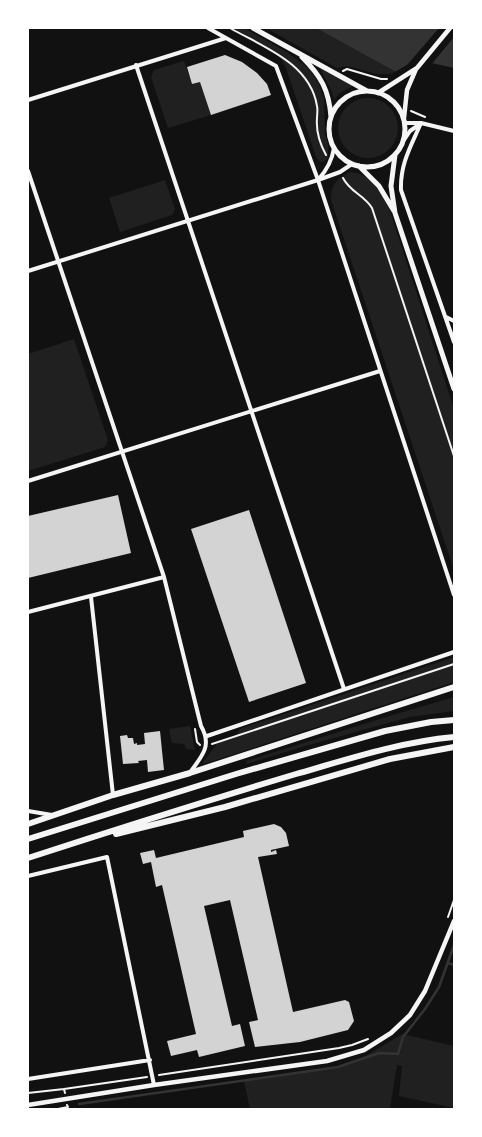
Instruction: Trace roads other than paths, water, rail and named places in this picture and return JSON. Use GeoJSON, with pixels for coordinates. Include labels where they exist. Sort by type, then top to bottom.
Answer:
{"type":"FeatureCollection","features":[{"type":"Feature","properties":{"kind":"highway"},"geometry":{"type":"LineString","coordinates":[[28,824],[113,795],[190,773],[454,687]]}},
{"type":"Feature","properties":{"kind":"highway"},"geometry":{"type":"LineString","coordinates":[[28,839],[236,774],[385,731],[431,722],[454,720]]}},
{"type":"Feature","properties":{"kind":"highway"},"geometry":{"type":"LineString","coordinates":[[28,858],[275,780],[386,748],[432,739],[454,737]]}},
{"type":"Feature","properties":{"kind":"highway"},"geometry":{"type":"LineString","coordinates":[[54,849],[226,807],[390,759],[454,748]]}},
{"type":"Feature","properties":{"kind":"main road"},"geometry":{"type":"LineString","coordinates":[[253,28],[367,91],[378,93],[398,106],[404,120],[404,140],[395,155],[391,186],[395,213],[454,389]]}},
{"type":"Feature","properties":{"kind":"main road"},"geometry":{"type":"LineString","coordinates":[[298,53],[318,72],[329,100],[330,136],[334,148],[345,160],[359,166],[370,167],[381,164],[395,155]]}},
{"type":"Feature","properties":{"kind":"main road"},"geometry":{"type":"LineString","coordinates":[[331,119],[341,101],[350,95],[367,91]]}},
{"type":"Feature","properties":{"kind":"main road"},"geometry":{"type":"LineString","coordinates":[[359,166],[379,186],[395,213]]}},
{"type":"Feature","properties":{"kind":"street"},"geometry":{"type":"LineString","coordinates":[[208,28],[276,66],[318,180],[454,595]]}},
{"type":"Feature","properties":{"kind":"street"},"geometry":{"type":"LineString","coordinates":[[450,28],[416,68],[407,88],[404,120],[454,131]]}},
{"type":"Feature","properties":{"kind":"street"},"geometry":{"type":"LineString","coordinates":[[28,100],[226,38]]}},
{"type":"Feature","properties":{"kind":"street"},"geometry":{"type":"LineString","coordinates":[[136,66],[189,220],[344,689]]}},
{"type":"Feature","properties":{"kind":"street"},"geometry":{"type":"LineString","coordinates":[[378,93],[396,79],[416,68]]}},
{"type":"Feature","properties":{"kind":"street"},"geometry":{"type":"LineString","coordinates":[[404,140],[410,131],[422,123]]}},
{"type":"Feature","properties":{"kind":"street"},"geometry":{"type":"LineString","coordinates":[[422,123],[403,164],[401,190],[454,339]]}},
{"type":"Feature","properties":{"kind":"street"},"geometry":{"type":"LineString","coordinates":[[318,180],[328,169],[333,158],[334,148]]}},
{"type":"Feature","properties":{"kind":"street"},"geometry":{"type":"LineString","coordinates":[[28,270],[318,180],[338,173],[352,164]]}},
{"type":"Feature","properties":{"kind":"street"},"geometry":{"type":"LineString","coordinates":[[28,171],[164,577],[200,726],[206,736],[206,748],[190,773]]}},
{"type":"Feature","properties":{"kind":"street"},"geometry":{"type":"LineString","coordinates":[[446,317],[454,321]]}},
{"type":"Feature","properties":{"kind":"street"},"geometry":{"type":"LineString","coordinates":[[28,481],[380,371]]}},
{"type":"Feature","properties":{"kind":"street"},"geometry":{"type":"LineString","coordinates":[[28,612],[164,577]]}},
{"type":"Feature","properties":{"kind":"street"},"geometry":{"type":"LineString","coordinates":[[92,596],[113,795]]}},
{"type":"Feature","properties":{"kind":"street"},"geometry":{"type":"LineString","coordinates":[[206,736],[454,652]]}},
{"type":"Feature","properties":{"kind":"street"},"geometry":{"type":"LineString","coordinates":[[28,811],[54,815]]}},
{"type":"Feature","properties":{"kind":"street"},"geometry":{"type":"LineString","coordinates":[[28,876],[107,857],[154,1085]]}},
{"type":"Feature","properties":{"kind":"street"},"geometry":{"type":"LineString","coordinates":[[28,1105],[327,1061],[364,1050],[401,1025],[416,1005],[431,978],[454,921]]}},
{"type":"Feature","properties":{"kind":"street"},"geometry":{"type":"LineString","coordinates":[[28,1079],[150,1060]]}},
{"type":"Feature","properties":{"kind":"waterway"},"geometry":{"type":"LineString","coordinates":[[79,1104],[338,1067],[379,1053],[398,1054],[403,1037],[439,987],[454,945]]}},
{"type":"Feature","properties":{"kind":"waterway"},"geometry":{"type":"LineString","coordinates":[[448,963],[454,965]]}}]}
